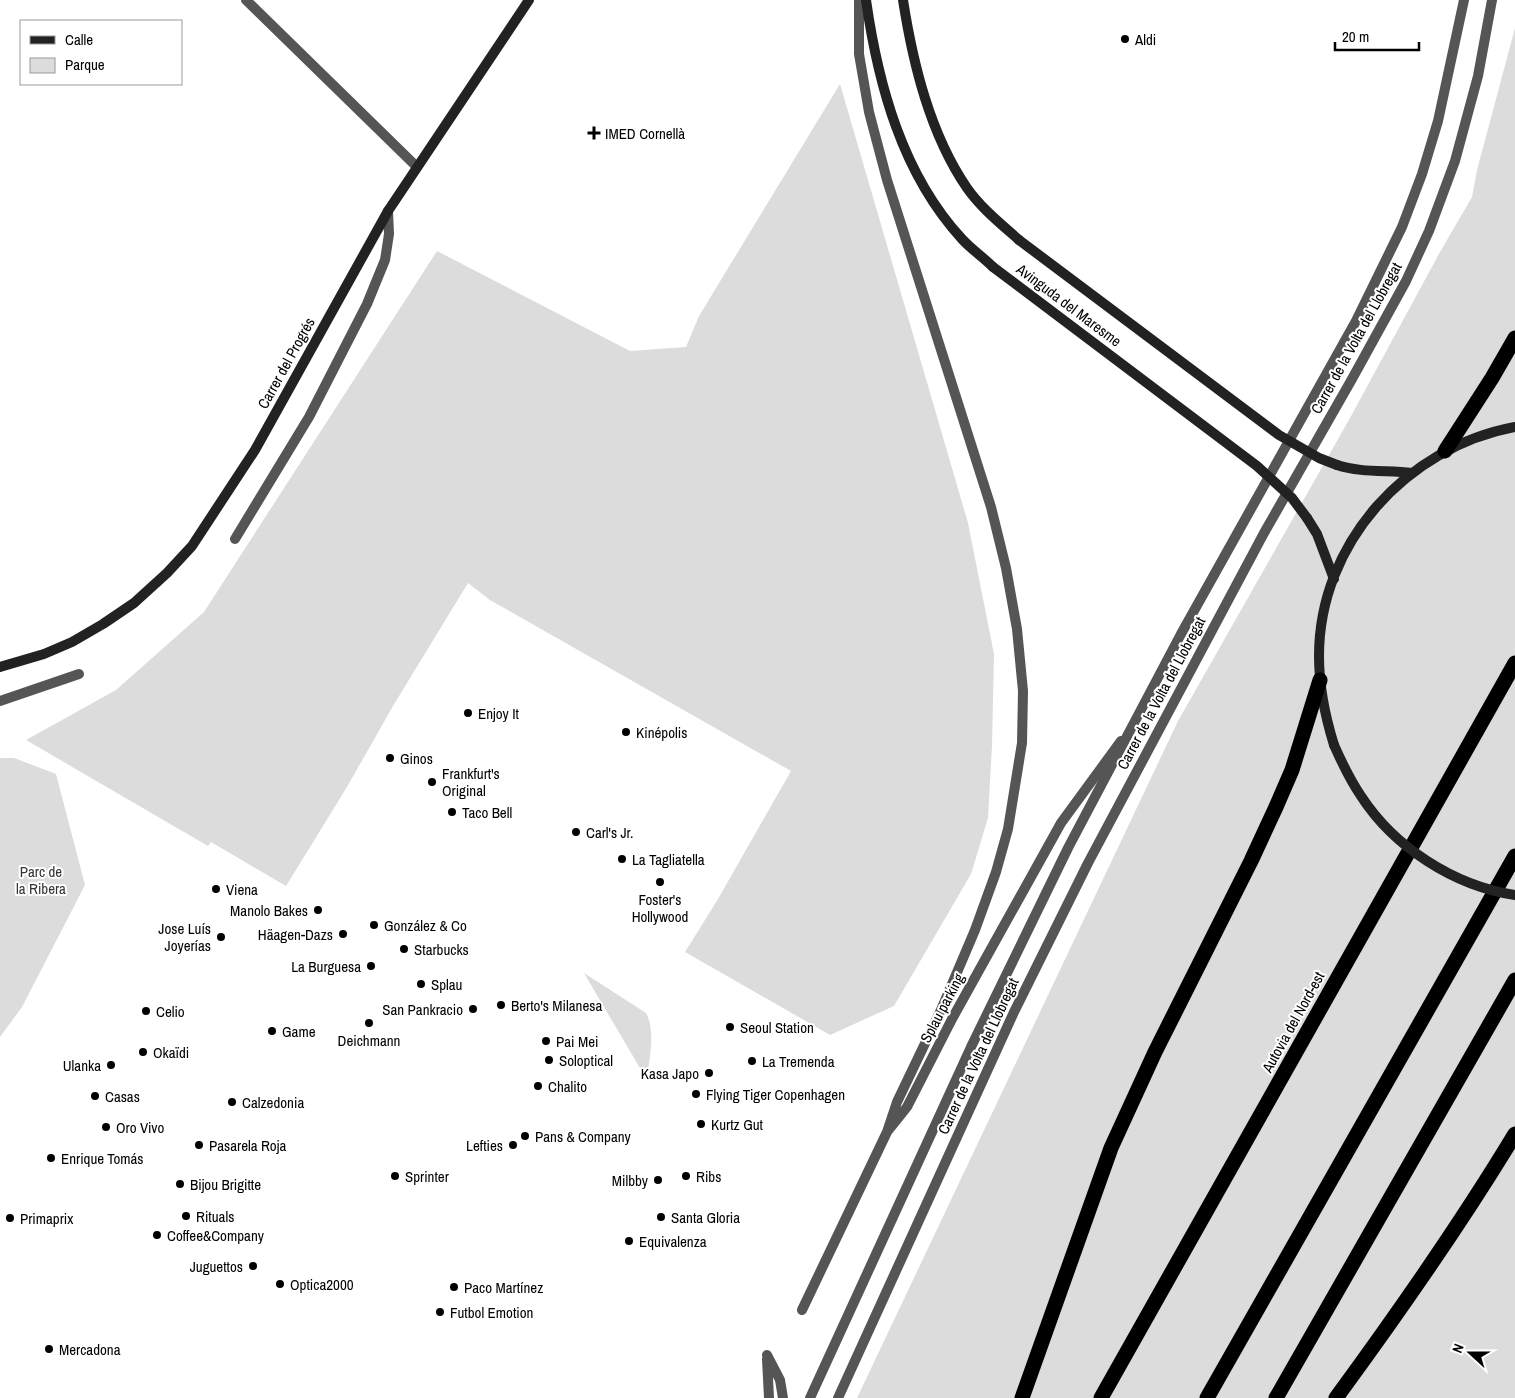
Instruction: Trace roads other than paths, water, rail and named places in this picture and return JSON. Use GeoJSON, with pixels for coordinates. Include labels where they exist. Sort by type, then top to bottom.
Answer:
{"type":"FeatureCollection","features":[{"type":"Feature","properties":{"kind":"highway"},"geometry":{"type":"LineString","coordinates":[[1445,451],[1492,378],[1515,338]]}},
{"type":"Feature","properties":{"kind":"highway","name":"Autovia del Nord-est"},"geometry":{"type":"LineString","coordinates":[[1101,1398],[1515,663]]}},
{"type":"Feature","properties":{"kind":"highway"},"geometry":{"type":"LineString","coordinates":[[1022,1398],[1111,1148],[1155,1052],[1276,807],[1292,770],[1320,680]]}},
{"type":"Feature","properties":{"kind":"highway"},"geometry":{"type":"LineString","coordinates":[[1207,1398],[1515,856]]}},
{"type":"Feature","properties":{"kind":"highway"},"geometry":{"type":"LineString","coordinates":[[1276,1398],[1515,980]]}},
{"type":"Feature","properties":{"kind":"highway"},"geometry":{"type":"LineString","coordinates":[[1336,1398],[1397,1315],[1475,1201],[1515,1134]]}},
{"type":"Feature","properties":{"kind":"main road","name":"Carrer del Progrés"},"geometry":{"type":"LineString","coordinates":[[0,668],[51,651],[72,642],[103,624],[134,603],[167,573],[192,546],[255,450],[388,212],[529,0]]}},
{"type":"Feature","properties":{"kind":"main road","name":"Avinguda del Maresme"},"geometry":{"type":"LineString","coordinates":[[866,0],[884,89],[898,133],[917,175],[962,239],[993,266],[1257,466],[1292,498],[1307,518],[1317,534],[1334,579]]}},
{"type":"Feature","properties":{"kind":"main road","name":"Avinguda del Maresme"},"geometry":{"type":"LineString","coordinates":[[904,0],[918,74],[934,122],[948,155],[968,189],[987,212],[1018,240],[1279,435],[1319,458],[1353,470],[1392,470],[1412,473]]}},
{"type":"Feature","properties":{"kind":"main road"},"geometry":{"type":"LineString","coordinates":[[1515,427],[1484,435],[1445,451],[1391,490],[1373,510],[1358,531],[1334,579],[1321,628],[1319,654],[1322,702],[1334,745],[1346,772],[1362,798],[1380,821],[1401,842],[1425,860],[1450,874],[1478,886],[1515,895]]}},
{"type":"Feature","properties":{"kind":"street"},"geometry":{"type":"LineString","coordinates":[[246,0],[417,167]]}},
{"type":"Feature","properties":{"kind":"street"},"geometry":{"type":"LineString","coordinates":[[859,0],[859,54],[869,112],[887,180],[991,507],[1006,568],[1017,629],[1023,691],[1022,743],[1008,829],[996,872],[942,1010],[897,1102],[887,1132]]}},
{"type":"Feature","properties":{"kind":"street","name":"Carrer de la Volta del Llobregat"},"geometry":{"type":"LineString","coordinates":[[810,1398],[971,1047],[1068,848],[1129,730],[1238,529],[1356,321],[1402,227],[1422,174],[1438,120],[1464,0]]}},
{"type":"Feature","properties":{"kind":"street","name":"Carrer de la Volta del Llobregat"},"geometry":{"type":"LineString","coordinates":[[838,1398],[1014,1012],[1088,863],[1264,533],[1406,281],[1429,232],[1457,151],[1478,76],[1492,0]]}},
{"type":"Feature","properties":{"kind":"street"},"geometry":{"type":"LineString","coordinates":[[235,539],[309,417],[367,304],[385,260],[389,234],[388,212]]}},
{"type":"Feature","properties":{"kind":"street"},"geometry":{"type":"LineString","coordinates":[[0,701],[79,674]]}},
{"type":"Feature","properties":{"kind":"street","name":"Splau parking"},"geometry":{"type":"LineString","coordinates":[[802,1310],[887,1132],[907,1107],[952,1020],[1061,823],[1129,730]]}},
{"type":"Feature","properties":{"kind":"street"},"geometry":{"type":"LineString","coordinates":[[769,1398],[767,1355],[780,1380],[783,1398]]}},
{"type":"Feature","properties":{"kind":"place","name":"Aldi"},"geometry":{"type":"Point","coordinates":[1125,39]}},
{"type":"Feature","properties":{"kind":"place","name":"IMED Cornellà"},"geometry":{"type":"Point","coordinates":[594,133]}},
{"type":"Feature","properties":{"kind":"place","name":"Enjoy It"},"geometry":{"type":"Point","coordinates":[468,713]}},
{"type":"Feature","properties":{"kind":"place","name":"Kinépolis"},"geometry":{"type":"Point","coordinates":[626,732]}},
{"type":"Feature","properties":{"kind":"place","name":"Ginos"},"geometry":{"type":"Point","coordinates":[390,758]}},
{"type":"Feature","properties":{"kind":"place","name":"Frankfurt's Original"},"geometry":{"type":"Point","coordinates":[432,782]}},
{"type":"Feature","properties":{"kind":"place","name":"Taco Bell"},"geometry":{"type":"Point","coordinates":[452,812]}},
{"type":"Feature","properties":{"kind":"place","name":"Carl's Jr."},"geometry":{"type":"Point","coordinates":[576,832]}},
{"type":"Feature","properties":{"kind":"place","name":"La Tagliatella"},"geometry":{"type":"Point","coordinates":[622,859]}},
{"type":"Feature","properties":{"kind":"place","name":"Foster's Hollywood"},"geometry":{"type":"Point","coordinates":[660,882]}},
{"type":"Feature","properties":{"kind":"place","name":"Viena"},"geometry":{"type":"Point","coordinates":[216,889]}},
{"type":"Feature","properties":{"kind":"place","name":"Manolo Bakes"},"geometry":{"type":"Point","coordinates":[318,910]}},
{"type":"Feature","properties":{"kind":"place","name":"González & Co"},"geometry":{"type":"Point","coordinates":[374,925]}},
{"type":"Feature","properties":{"kind":"place","name":"Häagen-Dazs"},"geometry":{"type":"Point","coordinates":[343,934]}},
{"type":"Feature","properties":{"kind":"place","name":"Jose Luís Joyerías"},"geometry":{"type":"Point","coordinates":[221,937]}},
{"type":"Feature","properties":{"kind":"place","name":"Starbucks"},"geometry":{"type":"Point","coordinates":[404,949]}},
{"type":"Feature","properties":{"kind":"place","name":"La Burguesa"},"geometry":{"type":"Point","coordinates":[371,966]}},
{"type":"Feature","properties":{"kind":"place","name":"Splau"},"geometry":{"type":"Point","coordinates":[421,984]}},
{"type":"Feature","properties":{"kind":"place","name":"Berto's Milanesa"},"geometry":{"type":"Point","coordinates":[501,1005]}},
{"type":"Feature","properties":{"kind":"place","name":"San Pankracio"},"geometry":{"type":"Point","coordinates":[473,1009]}},
{"type":"Feature","properties":{"kind":"place","name":"Celio"},"geometry":{"type":"Point","coordinates":[146,1011]}},
{"type":"Feature","properties":{"kind":"place","name":"Deichmann"},"geometry":{"type":"Point","coordinates":[369,1023]}},
{"type":"Feature","properties":{"kind":"place","name":"Seoul Station"},"geometry":{"type":"Point","coordinates":[730,1027]}},
{"type":"Feature","properties":{"kind":"place","name":"Game"},"geometry":{"type":"Point","coordinates":[272,1031]}},
{"type":"Feature","properties":{"kind":"place","name":"Pai Mei"},"geometry":{"type":"Point","coordinates":[546,1041]}},
{"type":"Feature","properties":{"kind":"place","name":"Okaïdi"},"geometry":{"type":"Point","coordinates":[143,1052]}},
{"type":"Feature","properties":{"kind":"place","name":"Soloptical"},"geometry":{"type":"Point","coordinates":[549,1060]}},
{"type":"Feature","properties":{"kind":"place","name":"La Tremenda"},"geometry":{"type":"Point","coordinates":[752,1061]}},
{"type":"Feature","properties":{"kind":"place","name":"Ulanka"},"geometry":{"type":"Point","coordinates":[111,1065]}},
{"type":"Feature","properties":{"kind":"place","name":"Kasa Japo"},"geometry":{"type":"Point","coordinates":[709,1073]}},
{"type":"Feature","properties":{"kind":"place","name":"Chalito"},"geometry":{"type":"Point","coordinates":[538,1086]}},
{"type":"Feature","properties":{"kind":"place","name":"Flying Tiger Copenhagen"},"geometry":{"type":"Point","coordinates":[696,1094]}},
{"type":"Feature","properties":{"kind":"place","name":"Casas"},"geometry":{"type":"Point","coordinates":[95,1096]}},
{"type":"Feature","properties":{"kind":"place","name":"Calzedonia"},"geometry":{"type":"Point","coordinates":[232,1102]}},
{"type":"Feature","properties":{"kind":"place","name":"Kurtz Gut"},"geometry":{"type":"Point","coordinates":[701,1124]}},
{"type":"Feature","properties":{"kind":"place","name":"Oro Vivo"},"geometry":{"type":"Point","coordinates":[106,1127]}},
{"type":"Feature","properties":{"kind":"place","name":"Pans & Company"},"geometry":{"type":"Point","coordinates":[525,1136]}},
{"type":"Feature","properties":{"kind":"place","name":"Pasarela Roja"},"geometry":{"type":"Point","coordinates":[199,1145]}},
{"type":"Feature","properties":{"kind":"place","name":"Lefties"},"geometry":{"type":"Point","coordinates":[513,1145]}},
{"type":"Feature","properties":{"kind":"place","name":"Enrique Tomás"},"geometry":{"type":"Point","coordinates":[51,1158]}},
{"type":"Feature","properties":{"kind":"place","name":"Sprinter"},"geometry":{"type":"Point","coordinates":[395,1176]}},
{"type":"Feature","properties":{"kind":"place","name":"Ribs"},"geometry":{"type":"Point","coordinates":[686,1176]}},
{"type":"Feature","properties":{"kind":"place","name":"Milbby"},"geometry":{"type":"Point","coordinates":[658,1180]}},
{"type":"Feature","properties":{"kind":"place","name":"Bijou Brigitte"},"geometry":{"type":"Point","coordinates":[180,1184]}},
{"type":"Feature","properties":{"kind":"place","name":"Rituals"},"geometry":{"type":"Point","coordinates":[186,1216]}},
{"type":"Feature","properties":{"kind":"place","name":"Santa Gloria"},"geometry":{"type":"Point","coordinates":[661,1217]}},
{"type":"Feature","properties":{"kind":"place","name":"Primaprix"},"geometry":{"type":"Point","coordinates":[10,1218]}},
{"type":"Feature","properties":{"kind":"place","name":"Coffee&Company"},"geometry":{"type":"Point","coordinates":[157,1235]}},
{"type":"Feature","properties":{"kind":"place","name":"Equivalenza"},"geometry":{"type":"Point","coordinates":[629,1241]}},
{"type":"Feature","properties":{"kind":"place","name":"Juguettos"},"geometry":{"type":"Point","coordinates":[253,1266]}},
{"type":"Feature","properties":{"kind":"place","name":"Optica2000"},"geometry":{"type":"Point","coordinates":[280,1284]}},
{"type":"Feature","properties":{"kind":"place","name":"Paco Martínez"},"geometry":{"type":"Point","coordinates":[454,1287]}},
{"type":"Feature","properties":{"kind":"place","name":"Futbol Emotion"},"geometry":{"type":"Point","coordinates":[440,1312]}},
{"type":"Feature","properties":{"kind":"place","name":"Mercadona"},"geometry":{"type":"Point","coordinates":[49,1349]}},
{"type":"Feature","properties":{"kind":"park label","name":"Parc de la Ribera"},"geometry":{"type":"Point","coordinates":[41,880]}}]}
